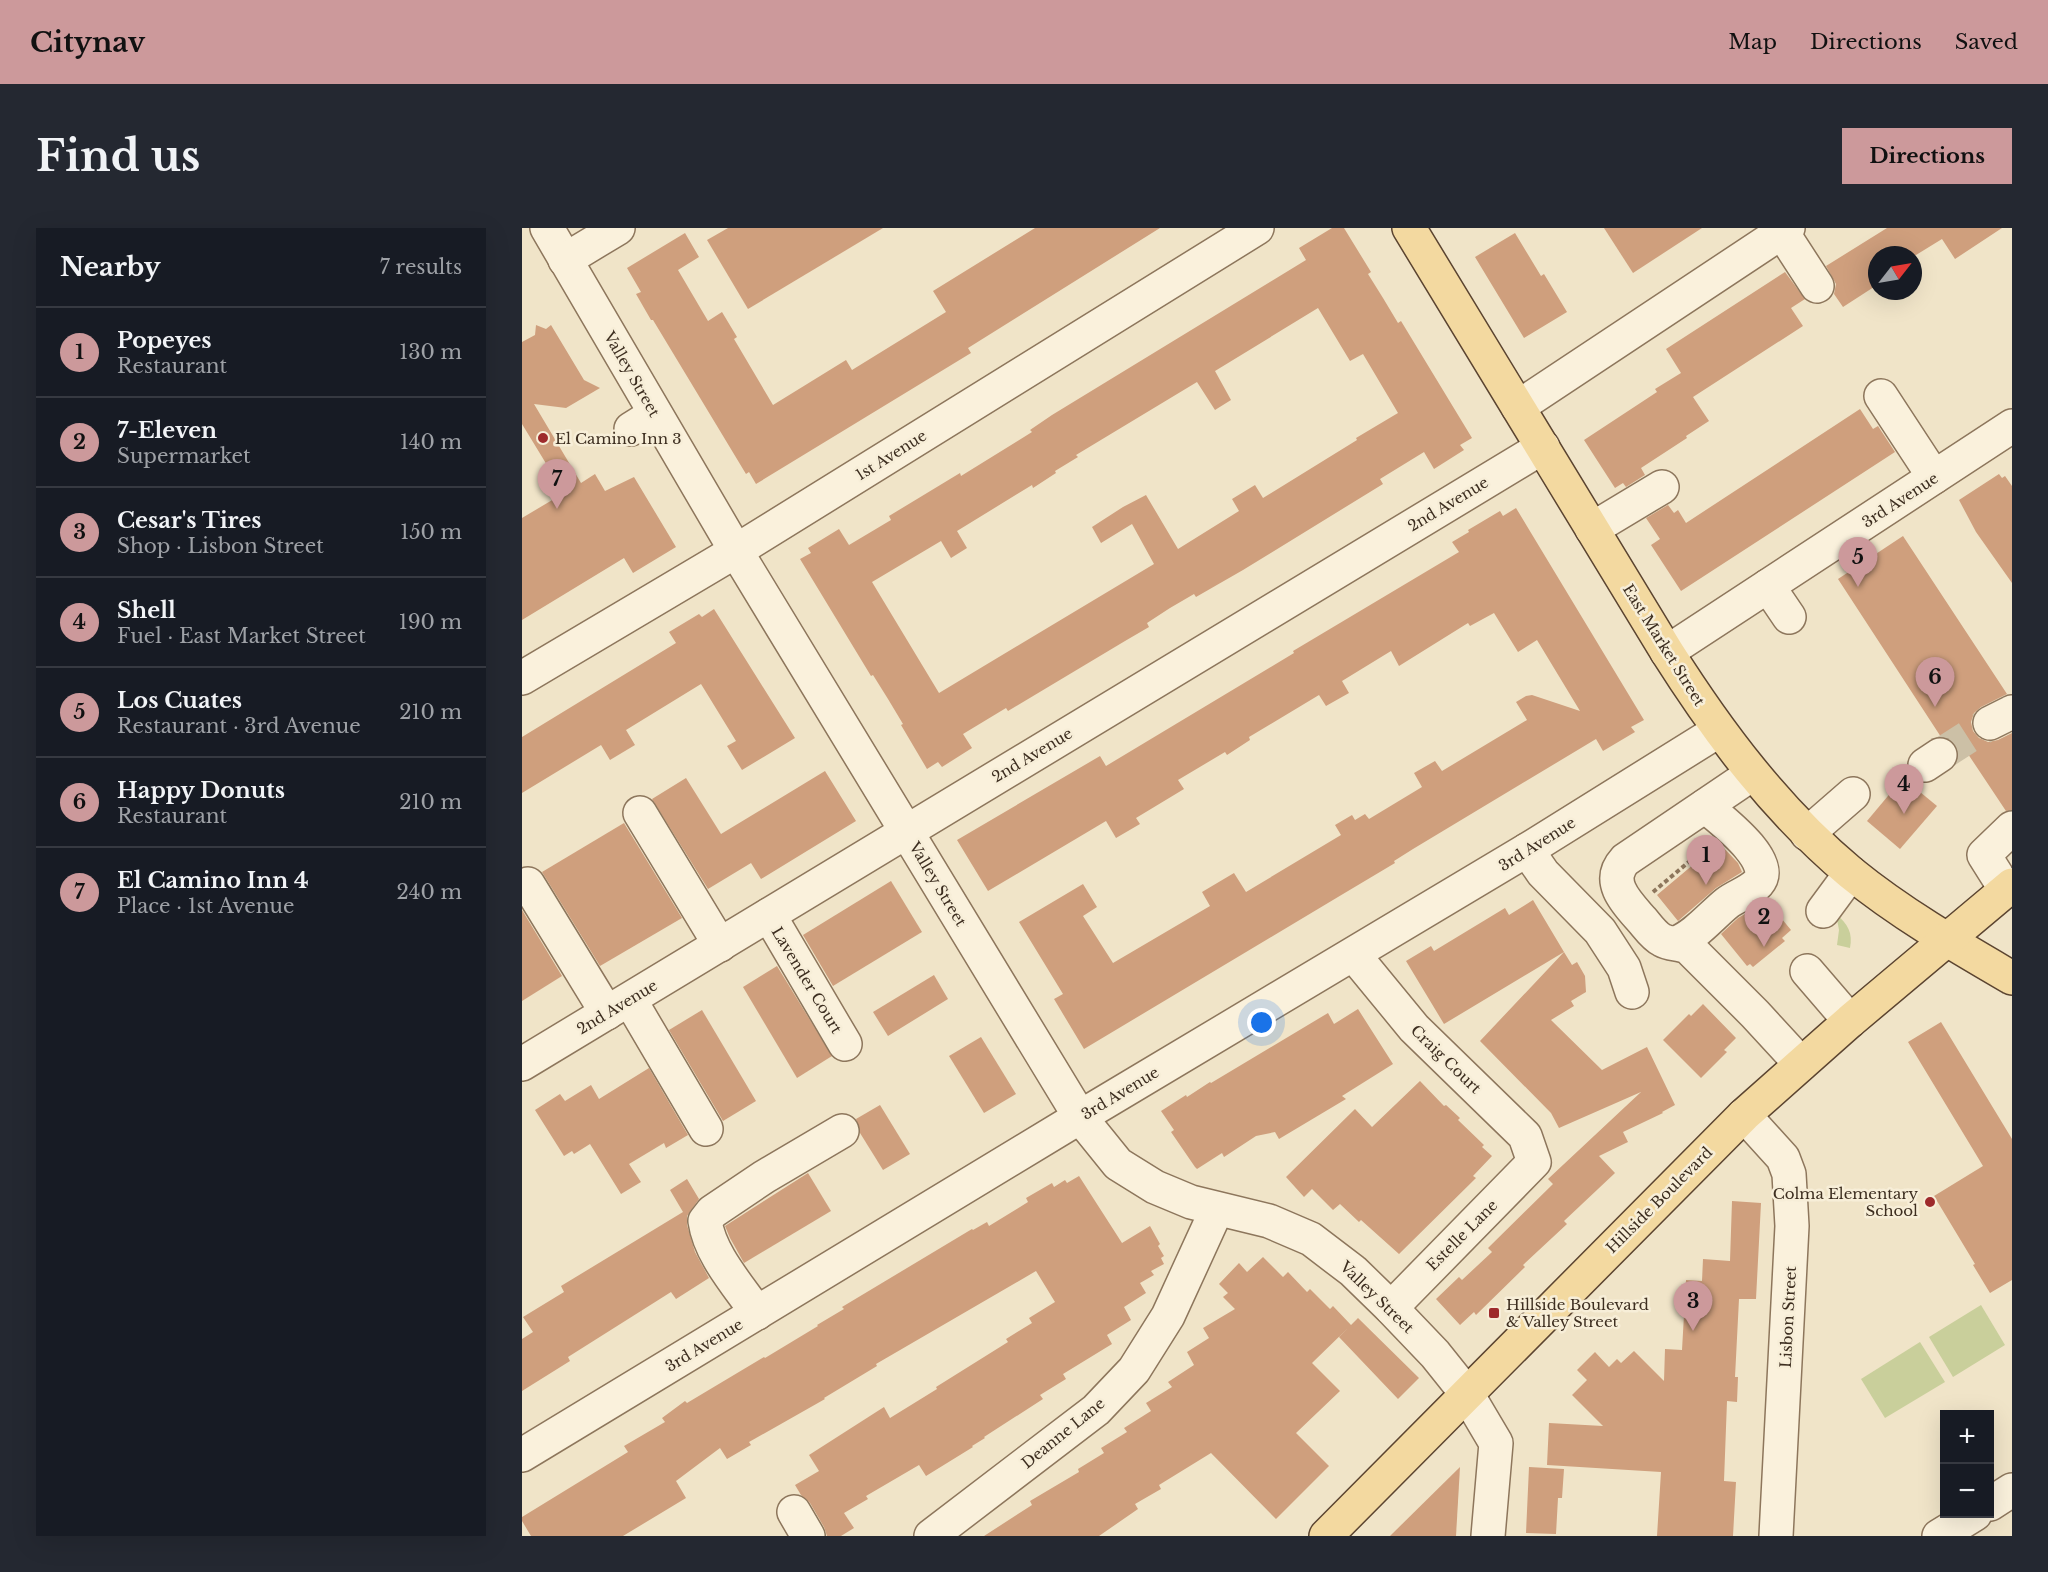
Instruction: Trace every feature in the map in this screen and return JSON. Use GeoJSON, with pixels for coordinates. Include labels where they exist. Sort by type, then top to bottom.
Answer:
{"type":"FeatureCollection","features":[{"type":"Feature","properties":{"kind":"main road","name":"East Market Street"},"geometry":{"type":"LineString","coordinates":[[1409,228],[1667,652],[1718,731],[1752,774],[1807,834],[1851,873],[1947,939],[2012,978]]}},
{"type":"Feature","properties":{"kind":"main road","name":"Hillside Boulevard"},"geometry":{"type":"LineString","coordinates":[[1326,1536],[1744,1115],[1850,1021],[2009,888]]}},
{"type":"Feature","properties":{"kind":"street","name":"Valley Street"},"geometry":{"type":"LineString","coordinates":[[547,228],[565,260],[643,421],[736,550],[1080,1118],[1118,1164],[1155,1187],[1191,1202],[1269,1221],[1311,1239],[1353,1271],[1391,1308],[1435,1354],[1467,1394],[1496,1443],[1488,1536]]}},
{"type":"Feature","properties":{"kind":"street"},"geometry":{"type":"LineString","coordinates":[[565,260],[618,228]]}},
{"type":"Feature","properties":{"kind":"street","name":"1st Avenue"},"geometry":{"type":"LineString","coordinates":[[522,678],[736,550],[1257,228]]}},
{"type":"Feature","properties":{"kind":"street"},"geometry":{"type":"LineString","coordinates":[[1518,407],[1785,230],[1817,286]]}},
{"type":"Feature","properties":{"kind":"street"},"geometry":{"type":"LineString","coordinates":[[1881,396],[1935,477]]}},
{"type":"Feature","properties":{"kind":"street","name":"3rd Avenue"},"geometry":{"type":"LineString","coordinates":[[1667,652],[1768,586],[1913,506],[1935,477],[2012,426]]}},
{"type":"Feature","properties":{"kind":"street","name":"2nd Avenue"},"geometry":{"type":"LineString","coordinates":[[522,1064],[1543,447]]}},
{"type":"Feature","properties":{"kind":"street"},"geometry":{"type":"LineString","coordinates":[[1592,529],[1662,487]]}},
{"type":"Feature","properties":{"kind":"street"},"geometry":{"type":"LineString","coordinates":[[1768,586],[1790,617]]}},
{"type":"Feature","properties":{"kind":"street","name":"3rd Avenue"},"geometry":{"type":"LineString","coordinates":[[522,1455],[1354,955],[1718,731]]}},
{"type":"Feature","properties":{"kind":"street"},"geometry":{"type":"LineString","coordinates":[[1752,774],[1625,860],[1617,873],[1618,888],[1654,934],[1660,939],[1689,948],[1801,1064]]}},
{"type":"Feature","properties":{"kind":"street"},"geometry":{"type":"LineString","coordinates":[[1807,834],[1853,794]]}},
{"type":"Feature","properties":{"kind":"street"},"geometry":{"type":"LineString","coordinates":[[1676,943],[1686,938],[1730,901],[1758,884],[1762,872],[1762,866],[1755,854],[1741,838],[1705,806]]}},
{"type":"Feature","properties":{"kind":"street"},"geometry":{"type":"LineString","coordinates":[[640,813],[720,945]]}},
{"type":"Feature","properties":{"kind":"street"},"geometry":{"type":"LineString","coordinates":[[2009,888],[1984,855],[2012,828]]}},
{"type":"Feature","properties":{"kind":"street"},"geometry":{"type":"LineString","coordinates":[[1527,850],[1543,873],[1600,931],[1624,968],[1632,992]]}},
{"type":"Feature","properties":{"kind":"street"},"geometry":{"type":"LineString","coordinates":[[1823,911],[1851,873]]}},
{"type":"Feature","properties":{"kind":"street"},"geometry":{"type":"LineString","coordinates":[[528,885],[706,1129]]}},
{"type":"Feature","properties":{"kind":"street","name":"Lavender Court"},"geometry":{"type":"LineString","coordinates":[[769,915],[845,1044]]}},
{"type":"Feature","properties":{"kind":"street","name":"Craig Court"},"geometry":{"type":"LineString","coordinates":[[1354,955],[1414,1028],[1525,1136],[1534,1162]]}},
{"type":"Feature","properties":{"kind":"street"},"geometry":{"type":"LineString","coordinates":[[1807,971],[1850,1021]]}},
{"type":"Feature","properties":{"kind":"street","name":"Lisbon Street"},"geometry":{"type":"LineString","coordinates":[[1744,1115],[1783,1158],[1789,1174],[1792,1226],[1776,1536]]}},
{"type":"Feature","properties":{"kind":"street"},"geometry":{"type":"LineString","coordinates":[[757,1312],[718,1255],[706,1231],[705,1221],[712,1212],[764,1177],[842,1131]]}},
{"type":"Feature","properties":{"kind":"street","name":"Estelle Lane"},"geometry":{"type":"LineString","coordinates":[[1391,1308],[1534,1162]]}},
{"type":"Feature","properties":{"kind":"street","name":"Deanne Lane"},"geometry":{"type":"LineString","coordinates":[[930,1536],[1096,1410],[1134,1370],[1168,1316],[1217,1209]]}},
{"type":"Feature","properties":{"kind":"street"},"geometry":{"type":"LineString","coordinates":[[1994,1501],[2012,1490]]}},
{"type":"Feature","properties":{"kind":"street"},"geometry":{"type":"LineString","coordinates":[[1939,1536],[1968,1518]]}},
{"type":"Feature","properties":{"kind":"green space"},"geometry":{"type":"Polygon","coordinates":[[[1836,914],[1849,929],[1850,948],[1837,945],[1839,930],[1836,914]]]}},
{"type":"Feature","properties":{"kind":"green space"},"geometry":{"type":"Polygon","coordinates":[[[1981,1305],[2005,1345],[1953,1377],[1929,1337],[1981,1305]]]}},
{"type":"Feature","properties":{"kind":"green space"},"geometry":{"type":"Polygon","coordinates":[[[1920,1342],[1945,1382],[1885,1418],[1861,1379],[1920,1342]]]}},
{"type":"Feature","properties":{"kind":"building"},"geometry":{"type":"Polygon","coordinates":[[[728,228],[883,228],[748,309],[707,240],[728,228]]]}},
{"type":"Feature","properties":{"kind":"building"},"geometry":{"type":"Polygon","coordinates":[[[1035,228],[1160,228],[968,348],[971,353],[756,484],[749,472],[746,474],[651,320],[636,294],[641,292],[627,268],[685,233],[699,257],[678,270],[708,321],[722,312],[737,337],[734,339],[773,405],[846,360],[852,370],[946,312],[933,291],[1035,228]]]}},
{"type":"Feature","properties":{"kind":"building"},"geometry":{"type":"Polygon","coordinates":[[[1332,228],[1344,228],[1371,272],[1368,274],[1398,323],[1401,321],[1472,438],[1460,445],[1464,450],[1434,469],[1424,452],[1380,479],[1383,484],[1243,570],[1196,597],[1194,594],[1170,608],[1147,623],[1149,627],[1008,711],[1006,708],[963,734],[972,748],[942,767],[938,762],[927,769],[888,699],[873,675],[871,676],[800,559],[811,553],[808,548],[839,529],[849,545],[891,520],[889,516],[960,473],[961,476],[1032,432],[1030,430],[1052,415],[1306,260],[1299,248],[1332,228]],[[1318,308],[1215,371],[1231,400],[1215,410],[1197,382],[1076,455],[1078,457],[1033,488],[1032,485],[957,531],[967,548],[951,558],[941,541],[872,582],[939,693],[1154,564],[1132,524],[1101,543],[1092,527],[1123,507],[1146,495],[1178,549],[1239,511],[1232,499],[1255,485],[1263,498],[1398,413],[1363,354],[1350,361],[1318,308]]]}},
{"type":"Feature","properties":{"kind":"building"},"geometry":{"type":"Polygon","coordinates":[[[1604,228],[1702,228],[1633,273],[1604,228]]]}},
{"type":"Feature","properties":{"kind":"building"},"geometry":{"type":"Polygon","coordinates":[[[1887,228],[2002,228],[1955,259],[1942,239],[1922,251],[1922,246],[1868,246],[1868,291],[1843,307],[1834,294],[1836,284],[1826,266],[1887,228]]]}},
{"type":"Feature","properties":{"kind":"building"},"geometry":{"type":"Polygon","coordinates":[[[1515,233],[1541,276],[1544,274],[1567,312],[1524,338],[1475,257],[1515,233]]]}},
{"type":"Feature","properties":{"kind":"building"},"geometry":{"type":"Polygon","coordinates":[[[1785,272],[1805,299],[1791,308],[1803,326],[1693,397],[1709,421],[1641,468],[1645,475],[1626,487],[1623,483],[1615,488],[1584,440],[1657,392],[1655,389],[1681,373],[1666,349],[1785,272]]]}},
{"type":"Feature","properties":{"kind":"building"},"geometry":{"type":"Polygon","coordinates":[[[536,325],[546,329],[551,325],[584,380],[600,388],[566,408],[534,404],[581,483],[595,474],[605,491],[634,477],[676,547],[633,573],[624,558],[522,620],[522,518],[564,493],[522,424],[522,342],[535,335],[536,325]]]}},
{"type":"Feature","properties":{"kind":"building"},"geometry":{"type":"Polygon","coordinates":[[[1860,409],[1873,429],[1878,426],[1895,452],[1681,591],[1651,545],[1660,539],[1646,518],[1668,505],[1674,513],[1678,510],[1686,523],[1860,409]]]}},
{"type":"Feature","properties":{"kind":"building"},"geometry":{"type":"Polygon","coordinates":[[[1999,474],[2002,478],[2005,476],[2012,486],[2012,583],[1976,532],[1959,500],[1999,474]]]}},
{"type":"Feature","properties":{"kind":"building"},"geometry":{"type":"Polygon","coordinates":[[[1516,508],[1644,720],[1631,727],[1635,732],[1603,751],[1596,739],[1413,849],[1394,861],[1395,863],[1084,1049],[1054,999],[1063,994],[1019,922],[1083,884],[1097,907],[1083,916],[1113,963],[1210,906],[1202,892],[1234,873],[1246,892],[1341,835],[1335,825],[1352,815],[1355,820],[1365,814],[1369,819],[1422,787],[1414,773],[1435,761],[1442,771],[1527,720],[1516,702],[1526,696],[1532,695],[1580,711],[1537,640],[1518,652],[1494,613],[1470,626],[1468,623],[1399,666],[1391,651],[1342,681],[1349,693],[1326,706],[1319,695],[1249,737],[1250,740],[1227,755],[1225,752],[1178,780],[1184,789],[1136,818],[1140,824],[1116,838],[1106,821],[988,891],[957,840],[1100,756],[1106,766],[1459,552],[1452,542],[1469,532],[1468,530],[1500,511],[1503,516],[1516,508]]]}},
{"type":"Feature","properties":{"kind":"building"},"geometry":{"type":"Polygon","coordinates":[[[1903,536],[2007,694],[1981,707],[1974,713],[1971,722],[1973,731],[1979,738],[1988,742],[2012,733],[2012,810],[2006,811],[1968,754],[1958,760],[1959,753],[1956,745],[1949,739],[1941,737],[1838,579],[1903,536]]]}},
{"type":"Feature","properties":{"kind":"building"},"geometry":{"type":"Polygon","coordinates":[[[714,609],[795,738],[742,770],[727,746],[736,741],[701,684],[626,730],[635,745],[610,760],[601,745],[522,793],[522,737],[676,643],[669,632],[699,614],[702,617],[714,609]]]}},
{"type":"Feature","properties":{"kind":"building"},"geometry":{"type":"Polygon","coordinates":[[[825,771],[856,821],[761,879],[751,863],[708,889],[652,799],[686,778],[721,834],[825,771]]]}},
{"type":"Feature","properties":{"kind":"building"},"geometry":{"type":"Polygon","coordinates":[[[1903,778],[1937,806],[1900,849],[1867,821],[1903,778]]]}},
{"type":"Feature","properties":{"kind":"building"},"geometry":{"type":"Polygon","coordinates":[[[624,823],[682,918],[600,966],[542,872],[624,823]]]}},
{"type":"Feature","properties":{"kind":"building"},"geometry":{"type":"Polygon","coordinates":[[[1719,843],[1738,863],[1742,872],[1716,888],[1678,921],[1657,895],[1719,843]]]}},
{"type":"Feature","properties":{"kind":"building"},"geometry":{"type":"Polygon","coordinates":[[[891,881],[922,932],[833,986],[803,935],[891,881]]]}},
{"type":"Feature","properties":{"kind":"building"},"geometry":{"type":"Polygon","coordinates":[[[1533,900],[1564,952],[1444,1024],[1406,961],[1431,946],[1434,951],[1505,908],[1509,915],[1533,900]]]}},
{"type":"Feature","properties":{"kind":"building"},"geometry":{"type":"Polygon","coordinates":[[[1767,901],[1791,930],[1782,938],[1785,941],[1753,967],[1750,964],[1747,966],[1721,934],[1738,918],[1767,901]]]}},
{"type":"Feature","properties":{"kind":"building"},"geometry":{"type":"Polygon","coordinates":[[[522,910],[562,976],[522,1001],[522,910]]]}},
{"type":"Feature","properties":{"kind":"building"},"geometry":{"type":"Polygon","coordinates":[[[1564,952],[1572,965],[1577,962],[1585,976],[1586,992],[1571,1001],[1574,1006],[1551,1020],[1602,1070],[1647,1047],[1675,1105],[1623,1132],[1628,1142],[1599,1156],[1615,1173],[1564,1221],[1567,1224],[1523,1265],[1525,1267],[1476,1315],[1474,1312],[1460,1325],[1436,1299],[1459,1277],[1462,1280],[1492,1252],[1488,1248],[1553,1184],[1548,1179],[1641,1092],[1559,1128],[1551,1113],[1480,1041],[1564,952]]]}},
{"type":"Feature","properties":{"kind":"building"},"geometry":{"type":"Polygon","coordinates":[[[777,966],[832,1056],[797,1078],[743,987],[777,966]]]}},
{"type":"Feature","properties":{"kind":"building"},"geometry":{"type":"Polygon","coordinates":[[[934,975],[948,999],[888,1036],[873,1012],[934,975]]]}},
{"type":"Feature","properties":{"kind":"building"},"geometry":{"type":"Polygon","coordinates":[[[1703,1004],[1736,1038],[1724,1050],[1727,1052],[1701,1078],[1663,1040],[1689,1014],[1691,1016],[1703,1004]]]}},
{"type":"Feature","properties":{"kind":"building"},"geometry":{"type":"Polygon","coordinates":[[[1358,1009],[1393,1064],[1342,1096],[1346,1099],[1279,1139],[1275,1132],[1256,1136],[1224,1157],[1222,1153],[1197,1169],[1195,1167],[1171,1132],[1174,1130],[1161,1111],[1328,1013],[1334,1024],[1358,1009]]]}},
{"type":"Feature","properties":{"kind":"building"},"geometry":{"type":"Polygon","coordinates":[[[702,1010],[756,1101],[723,1121],[669,1030],[702,1010]]]}},
{"type":"Feature","properties":{"kind":"building"},"geometry":{"type":"Polygon","coordinates":[[[1941,1022],[2012,1139],[2012,1280],[1990,1293],[1934,1196],[1983,1166],[1908,1042],[1941,1022]]]}},
{"type":"Feature","properties":{"kind":"building"},"geometry":{"type":"Polygon","coordinates":[[[981,1037],[1016,1094],[984,1113],[949,1056],[981,1037]]]}},
{"type":"Feature","properties":{"kind":"building"},"geometry":{"type":"Polygon","coordinates":[[[649,1068],[688,1135],[666,1148],[664,1143],[629,1164],[641,1182],[621,1194],[590,1144],[574,1154],[572,1151],[564,1156],[535,1110],[560,1094],[565,1101],[591,1085],[599,1099],[649,1068]]]}},
{"type":"Feature","properties":{"kind":"building"},"geometry":{"type":"Polygon","coordinates":[[[1420,1081],[1444,1106],[1446,1105],[1460,1118],[1458,1120],[1492,1156],[1473,1176],[1476,1178],[1399,1254],[1340,1204],[1333,1210],[1312,1189],[1304,1197],[1286,1177],[1355,1109],[1372,1127],[1420,1081]]]}},
{"type":"Feature","properties":{"kind":"building"},"geometry":{"type":"Polygon","coordinates":[[[880,1105],[910,1154],[883,1170],[860,1133],[856,1119],[880,1105]]]}},
{"type":"Feature","properties":{"kind":"building"},"geometry":{"type":"Polygon","coordinates":[[[808,1173],[831,1211],[744,1263],[725,1226],[808,1173]]]}},
{"type":"Feature","properties":{"kind":"building"},"geometry":{"type":"Polygon","coordinates":[[[1079,1176],[1122,1243],[1150,1226],[1160,1244],[1158,1246],[1164,1256],[1161,1258],[1164,1264],[1151,1271],[1154,1275],[1140,1283],[1146,1293],[1124,1307],[1131,1320],[1107,1335],[1112,1344],[1063,1374],[1066,1379],[1040,1395],[1043,1399],[984,1437],[973,1447],[926,1476],[919,1465],[866,1496],[868,1499],[844,1513],[854,1528],[841,1536],[827,1536],[810,1503],[801,1495],[795,1485],[819,1471],[809,1455],[884,1407],[890,1418],[1008,1342],[1006,1339],[1032,1323],[1029,1318],[1055,1302],[1036,1271],[876,1364],[877,1366],[825,1399],[749,1442],[751,1445],[727,1459],[720,1448],[676,1481],[686,1498],[623,1536],[531,1536],[522,1517],[628,1452],[624,1446],[665,1422],[662,1418],[685,1401],[687,1403],[765,1358],[844,1309],[842,1307],[972,1229],[987,1222],[989,1226],[1028,1202],[1026,1198],[1052,1183],[1054,1187],[1065,1180],[1067,1183],[1079,1176]]]}},
{"type":"Feature","properties":{"kind":"building"},"geometry":{"type":"Polygon","coordinates":[[[687,1179],[699,1199],[687,1216],[687,1225],[695,1252],[709,1278],[676,1299],[671,1292],[568,1357],[570,1361],[522,1391],[522,1339],[533,1332],[523,1317],[564,1292],[561,1286],[683,1212],[670,1190],[687,1179]]]}},
{"type":"Feature","properties":{"kind":"building"},"geometry":{"type":"Polygon","coordinates":[[[1732,1201],[1761,1203],[1756,1299],[1739,1299],[1735,1377],[1738,1377],[1737,1402],[1727,1401],[1724,1481],[1736,1482],[1733,1536],[1657,1536],[1661,1472],[1547,1465],[1549,1423],[1603,1426],[1572,1395],[1587,1380],[1577,1370],[1595,1352],[1609,1367],[1617,1359],[1621,1363],[1634,1351],[1664,1381],[1665,1349],[1682,1350],[1686,1280],[1702,1281],[1703,1259],[1730,1261],[1732,1201]]]}},
{"type":"Feature","properties":{"kind":"building"},"geometry":{"type":"Polygon","coordinates":[[[1263,1257],[1283,1277],[1288,1272],[1307,1292],[1310,1289],[1330,1309],[1333,1306],[1351,1325],[1358,1318],[1419,1378],[1398,1399],[1339,1337],[1348,1328],[1312,1363],[1340,1391],[1296,1433],[1329,1466],[1276,1519],[1211,1453],[1159,1485],[1161,1489],[1135,1504],[1138,1509],[1099,1536],[984,1536],[1032,1505],[1030,1501],[1079,1472],[1078,1469],[1104,1453],[1101,1448],[1127,1432],[1124,1428],[1151,1411],[1146,1403],[1172,1387],[1168,1382],[1194,1365],[1187,1352],[1209,1338],[1203,1328],[1235,1309],[1223,1297],[1228,1293],[1219,1284],[1239,1263],[1247,1272],[1263,1257]]]}},
{"type":"Feature","properties":{"kind":"building"},"geometry":{"type":"Polygon","coordinates":[[[1460,1467],[1456,1536],[1390,1536],[1460,1467]]]}},
{"type":"Feature","properties":{"kind":"building"},"geometry":{"type":"Polygon","coordinates":[[[1529,1467],[1564,1469],[1562,1498],[1558,1498],[1556,1534],[1526,1533],[1529,1467]]]}},
{"type":"Feature","properties":{"kind":"tunnel"},"geometry":{"type":"LineString","coordinates":[[1940,755],[1990,723]]}},
{"type":"Feature","properties":{"kind":"place","name":"El Camino Inn 3"},"geometry":{"type":"Point","coordinates":[543,438]}},
{"type":"Feature","properties":{"kind":"place","name":"El Camino Inn 4"},"geometry":{"type":"Point","coordinates":[557,509]}},
{"type":"Feature","properties":{"kind":"place","name":"Los Cuates"},"geometry":{"type":"Point","coordinates":[1858,587]}},
{"type":"Feature","properties":{"kind":"place","name":"Happy Donuts"},"geometry":{"type":"Point","coordinates":[1935,707]}},
{"type":"Feature","properties":{"kind":"place","name":"Shell"},"geometry":{"type":"Point","coordinates":[1904,814]}},
{"type":"Feature","properties":{"kind":"place","name":"Popeyes"},"geometry":{"type":"Point","coordinates":[1706,885]}},
{"type":"Feature","properties":{"kind":"place","name":"7-Eleven"},"geometry":{"type":"Point","coordinates":[1764,947]}},
{"type":"Feature","properties":{"kind":"place","name":"Colma Elementary School"},"geometry":{"type":"Point","coordinates":[1930,1202]}},
{"type":"Feature","properties":{"kind":"place","name":"Hillside Boulevard & Valley Street"},"geometry":{"type":"Point","coordinates":[1494,1313]}},
{"type":"Feature","properties":{"kind":"place","name":"Cesar's Tires"},"geometry":{"type":"Point","coordinates":[1693,1331]}}]}
